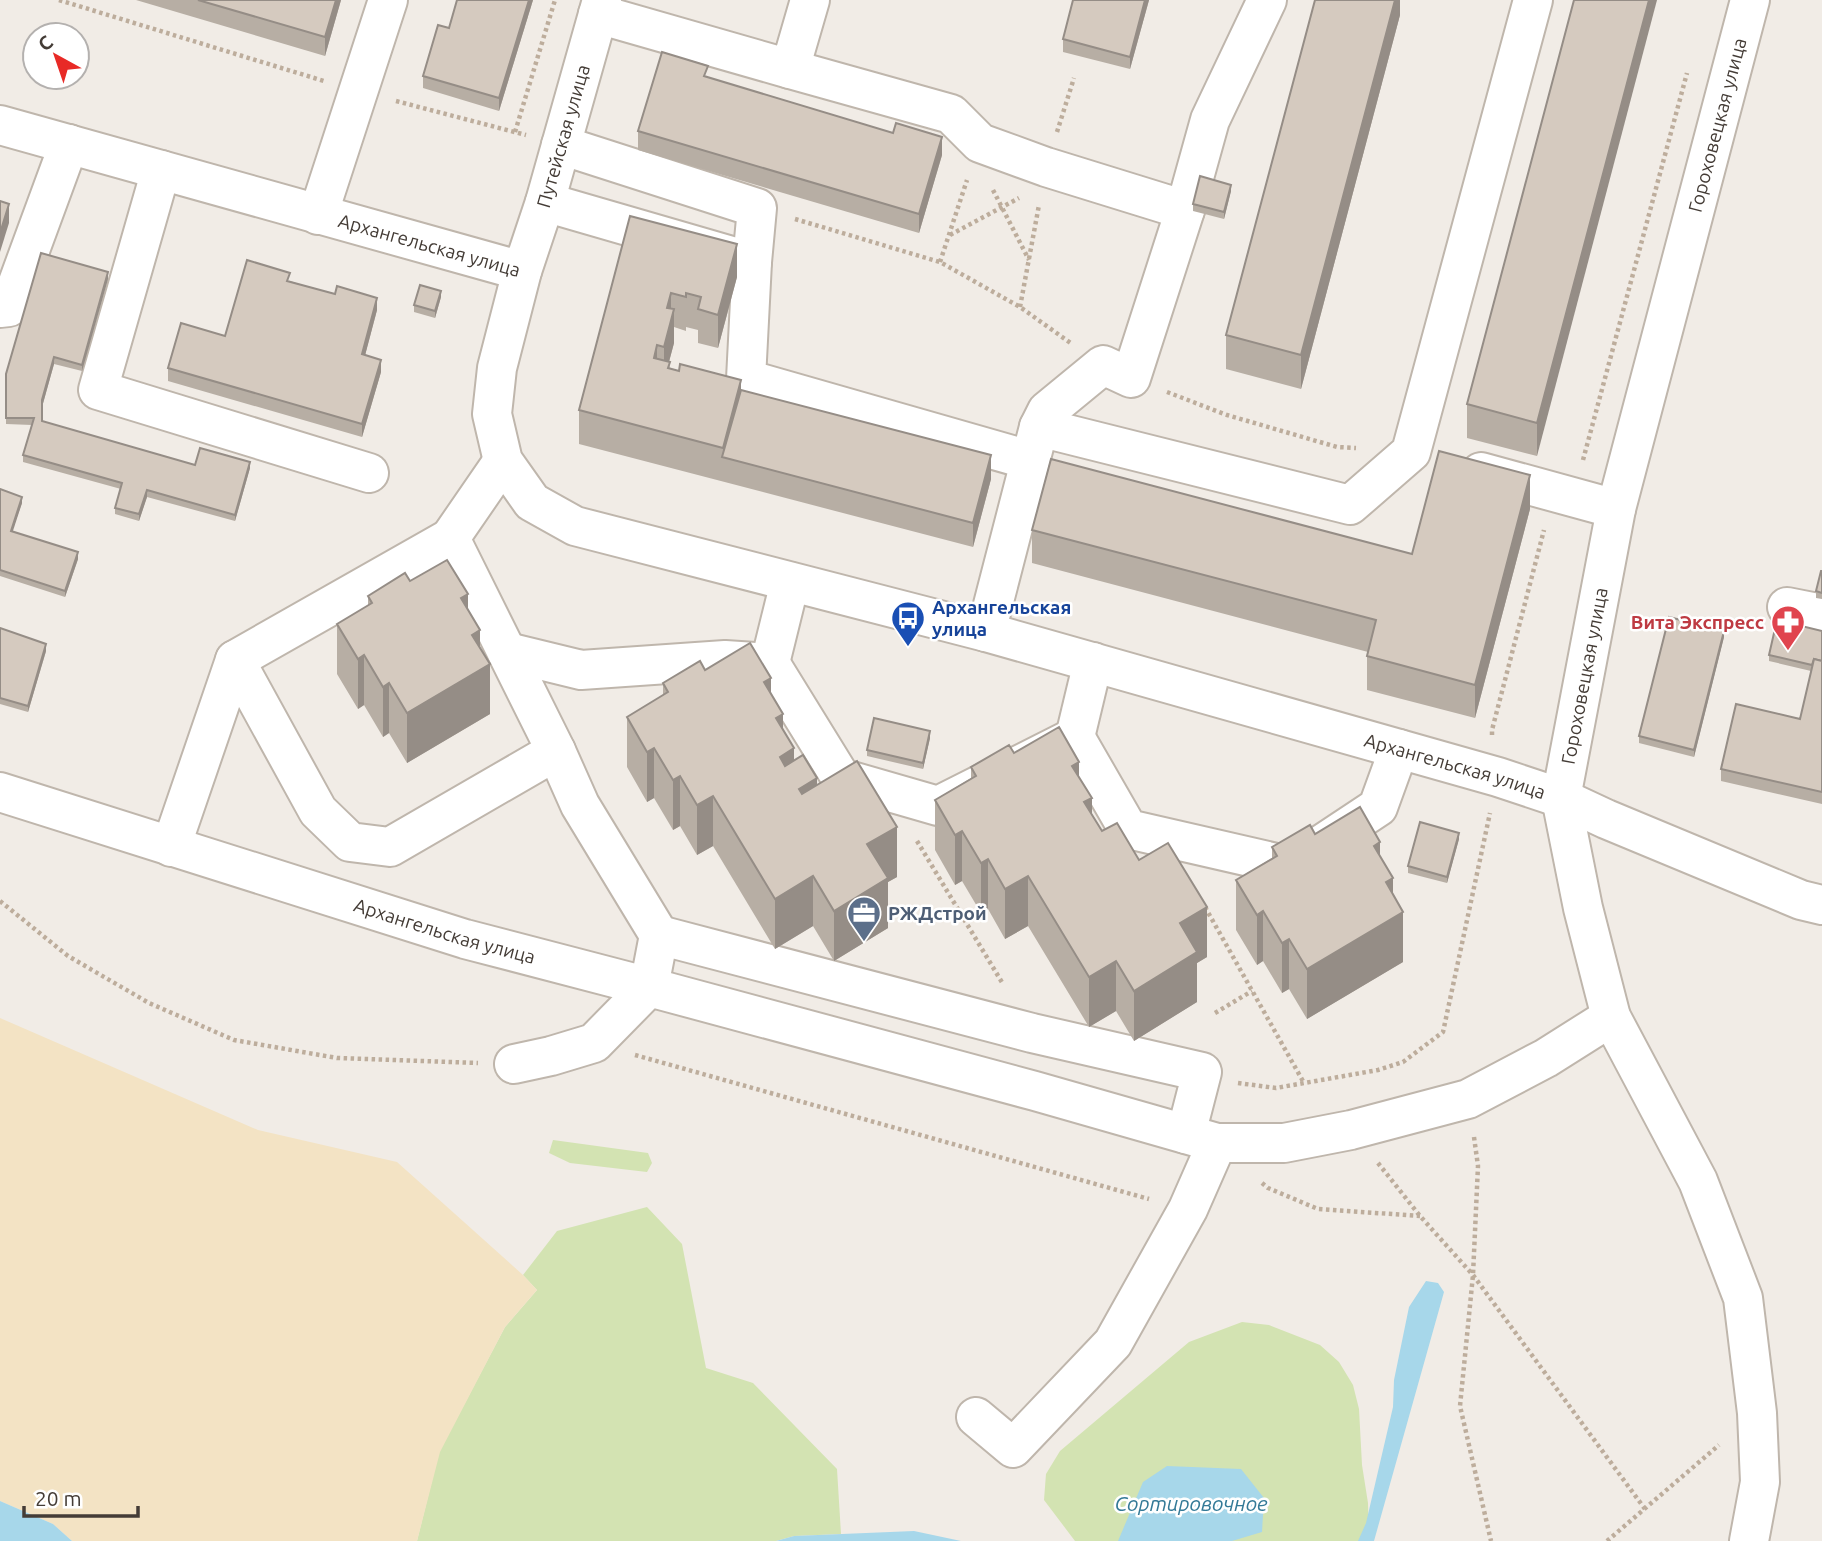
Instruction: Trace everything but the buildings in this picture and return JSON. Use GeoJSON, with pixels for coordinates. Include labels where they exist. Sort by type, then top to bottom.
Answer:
{"type":"FeatureCollection","features":[{"type":"Feature","properties":{"kind":"street"},"geometry":{"type":"LineString","coordinates":[[318,215],[388,0]]}},
{"type":"Feature","properties":{"kind":"street"},"geometry":{"type":"LineString","coordinates":[[790,69],[810,0]]}},
{"type":"Feature","properties":{"kind":"street"},"geometry":{"type":"LineString","coordinates":[[986,632],[1034,443],[1047,411],[1117,372],[1185,209],[1210,120],[1267,0]]}},
{"type":"Feature","properties":{"kind":"street"},"geometry":{"type":"LineString","coordinates":[[1433,458],[1533,0]]}},
{"type":"Feature","properties":{"kind":"street","name":"Гороховецкая улица"},"geometry":{"type":"LineString","coordinates":[[1749,1541],[1760,1482],[1757,1413],[1743,1298],[1699,1181],[1611,1017],[1583,908],[1561,798],[1616,509],[1750,0]]}},
{"type":"Feature","properties":{"kind":"street"},"geometry":{"type":"LineString","coordinates":[[600,7],[790,69],[951,114],[978,149],[1185,209]]}},
{"type":"Feature","properties":{"kind":"street","name":"Путейская улица"},"geometry":{"type":"LineString","coordinates":[[522,271],[545,202],[600,7]]}},
{"type":"Feature","properties":{"kind":"street","name":"Архангельская улица"},"geometry":{"type":"LineString","coordinates":[[0,125],[522,271],[496,368],[492,414],[503,461],[532,502],[575,526],[986,632],[1498,777],[1561,798],[1630,830],[1801,900],[1822,905]]}},
{"type":"Feature","properties":{"kind":"street"},"geometry":{"type":"LineString","coordinates":[[0,308],[9,307],[69,144]]}},
{"type":"Feature","properties":{"kind":"street"},"geometry":{"type":"LineString","coordinates":[[561,145],[757,208],[746,379],[1034,443],[1350,505],[1433,458],[1616,509]]}},
{"type":"Feature","properties":{"kind":"street"},"geometry":{"type":"LineString","coordinates":[[161,170],[98,390],[369,472]]}},
{"type":"Feature","properties":{"kind":"street"},"geometry":{"type":"LineString","coordinates":[[545,202],[752,262]]}},
{"type":"Feature","properties":{"kind":"street"},"geometry":{"type":"LineString","coordinates":[[171,847],[235,660],[450,538],[503,461]]}},
{"type":"Feature","properties":{"kind":"street"},"geometry":{"type":"LineString","coordinates":[[450,538],[580,805],[659,935],[649,987],[594,1043],[514,1064]]}},
{"type":"Feature","properties":{"kind":"street"},"geometry":{"type":"LineString","coordinates":[[790,582],[770,663],[841,778],[938,806],[1074,737]]}},
{"type":"Feature","properties":{"kind":"street"},"geometry":{"type":"LineString","coordinates":[[507,652],[580,670],[725,660],[770,663]]}},
{"type":"Feature","properties":{"kind":"street"},"geometry":{"type":"LineString","coordinates":[[235,660],[318,811],[350,842],[390,847],[556,751]]}},
{"type":"Feature","properties":{"kind":"street"},"geometry":{"type":"LineString","coordinates":[[1093,662],[1074,737],[1128,829],[1289,866],[1378,807],[1399,749]]}},
{"type":"Feature","properties":{"kind":"street","name":"Архангельская улица"},"geometry":{"type":"LineString","coordinates":[[0,792],[465,939],[1035,1091],[1201,1139],[1284,1143],[1351,1130],[1468,1098],[1546,1058],[1611,1017]]}},
{"type":"Feature","properties":{"kind":"street"},"geometry":{"type":"LineString","coordinates":[[659,935],[1041,1035],[1202,1072],[1201,1139],[1188,1209],[1113,1343],[1013,1448],[976,1417]]}},
{"type":"Feature","properties":{"kind":"street"},"geometry":{"type":"LineString","coordinates":[[1035,1091],[1041,1035]]}},
{"type":"Feature","properties":{"kind":"path"},"geometry":{"type":"LineString","coordinates":[[59,0],[358,92],[561,145]]}},
{"type":"Feature","properties":{"kind":"path"},"geometry":{"type":"LineString","coordinates":[[515,132],[555,0]]}},
{"type":"Feature","properties":{"kind":"path"},"geometry":{"type":"LineString","coordinates":[[1202,1072],[1244,1085],[1276,1088],[1378,1070],[1403,1062],[1443,1032],[1498,777],[1492,730],[1689,67]]}},
{"type":"Feature","properties":{"kind":"path"},"geometry":{"type":"LineString","coordinates":[[978,149],[1002,207],[1029,260]]}},
{"type":"Feature","properties":{"kind":"path"},"geometry":{"type":"LineString","coordinates":[[940,262],[978,149]]}},
{"type":"Feature","properties":{"kind":"path"},"geometry":{"type":"LineString","coordinates":[[949,236],[1022,196]]}},
{"type":"Feature","properties":{"kind":"path"},"geometry":{"type":"LineString","coordinates":[[757,208],[940,262],[1020,307],[1117,372],[1227,415],[1337,447],[1433,458]]}},
{"type":"Feature","properties":{"kind":"path"},"geometry":{"type":"LineString","coordinates":[[887,791],[1041,1035]]}},
{"type":"Feature","properties":{"kind":"path"},"geometry":{"type":"LineString","coordinates":[[1199,897],[1304,1083]]}},
{"type":"Feature","properties":{"kind":"path"},"geometry":{"type":"LineString","coordinates":[[0,901],[68,956],[149,1003],[234,1040],[337,1058],[514,1064]]}},
{"type":"Feature","properties":{"kind":"path"},"geometry":{"type":"LineString","coordinates":[[1215,1013],[1252,991]]}},
{"type":"Feature","properties":{"kind":"path"},"geometry":{"type":"LineString","coordinates":[[594,1043],[1188,1209]]}},
{"type":"Feature","properties":{"kind":"path"},"geometry":{"type":"LineString","coordinates":[[1468,1098],[1479,1166],[1473,1275],[1460,1406],[1491,1541]]}},
{"type":"Feature","properties":{"kind":"path"},"geometry":{"type":"LineString","coordinates":[[1351,1130],[1420,1216],[1473,1275],[1645,1509]]}},
{"type":"Feature","properties":{"kind":"path"},"geometry":{"type":"LineString","coordinates":[[1201,1139],[1268,1188],[1318,1209],[1420,1216]]}},
{"type":"Feature","properties":{"kind":"path"},"geometry":{"type":"LineString","coordinates":[[1607,1541],[1757,1413]]}},
{"type":"Feature","properties":{"kind":"green space"},"geometry":{"type":"Polygon","coordinates":[[[553,1140],[648,1153],[652,1163],[647,1172],[570,1163],[549,1153],[553,1140]]]}},
{"type":"Feature","properties":{"kind":"green space"},"geometry":{"type":"Polygon","coordinates":[[[647,1207],[682,1244],[706,1368],[753,1383],[837,1469],[841,1534],[794,1536],[776,1541],[417,1541],[439,1452],[505,1327],[537,1290],[523,1275],[557,1231],[647,1207]]]}},
{"type":"Feature","properties":{"kind":"green space"},"geometry":{"type":"Polygon","coordinates":[[[1242,1322],[1269,1325],[1320,1345],[1339,1362],[1353,1385],[1359,1409],[1369,1541],[1075,1541],[1044,1500],[1046,1474],[1060,1451],[1189,1342],[1242,1322]]]}},
{"type":"Feature","properties":{"kind":"sand"},"geometry":{"type":"Polygon","coordinates":[[[0,1018],[258,1130],[397,1162],[537,1290],[505,1327],[440,1452],[417,1541],[72,1541],[53,1524],[0,1501],[0,1018]]]}},
{"type":"Feature","properties":{"kind":"water"},"geometry":{"type":"Polygon","coordinates":[[[1426,1281],[1438,1283],[1444,1292],[1374,1541],[1358,1541],[1366,1523],[1393,1407],[1394,1380],[1409,1307],[1426,1281]]]}},
{"type":"Feature","properties":{"kind":"water","name":"Сортировочное"},"geometry":{"type":"Polygon","coordinates":[[[1167,1466],[1241,1469],[1264,1498],[1262,1532],[1232,1541],[1118,1541],[1143,1482],[1167,1466]]]}},
{"type":"Feature","properties":{"kind":"water"},"geometry":{"type":"Polygon","coordinates":[[[0,1501],[53,1524],[72,1541],[0,1541],[0,1501]]]}},
{"type":"Feature","properties":{"kind":"water"},"geometry":{"type":"Polygon","coordinates":[[[914,1531],[961,1541],[776,1541],[794,1536],[914,1531]]]}},
{"type":"Feature","properties":{"kind":"place","name":"Архангельская улица"},"geometry":{"type":"Point","coordinates":[908,648]}},
{"type":"Feature","properties":{"kind":"place","name":"Вита Экспресс"},"geometry":{"type":"Point","coordinates":[1788,652]}},
{"type":"Feature","properties":{"kind":"place","name":"РЖДстрой"},"geometry":{"type":"Point","coordinates":[864,943]}}]}
